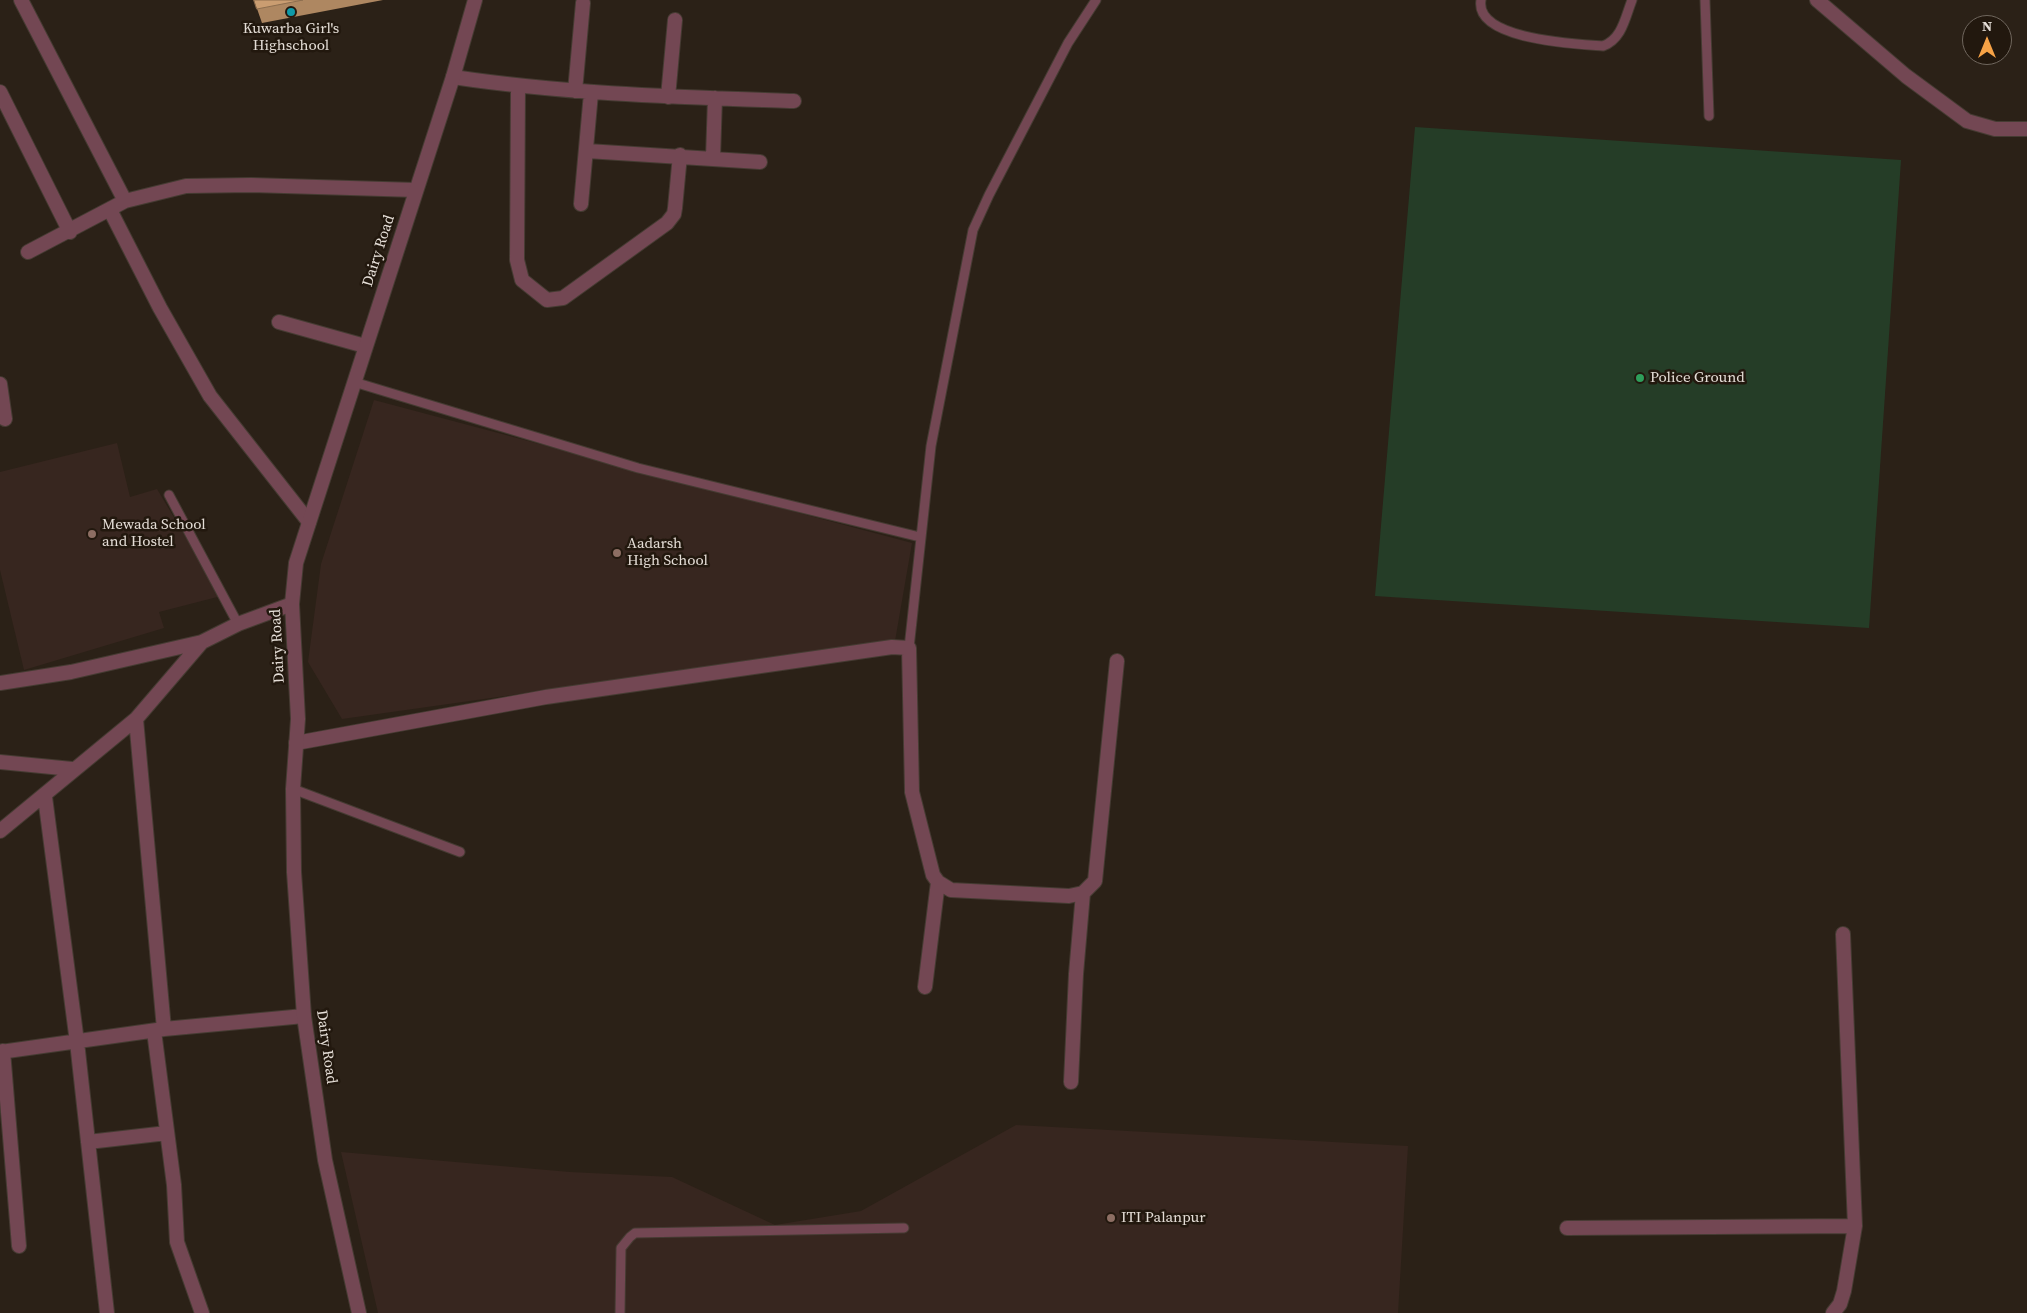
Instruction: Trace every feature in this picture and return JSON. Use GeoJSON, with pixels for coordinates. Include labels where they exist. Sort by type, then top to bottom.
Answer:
{"type":"FeatureCollection","features":[{"type":"Feature","properties":{"kind":"street"},"geometry":{"type":"LineString","coordinates":[[21,0],[125,201]]}},
{"type":"Feature","properties":{"kind":"street","name":"Dairy Road"},"geometry":{"type":"LineString","coordinates":[[358,1313],[325,1160],[304,1016],[294,872],[293,789],[298,719],[292,604],[296,562],[453,77],[475,0]]}},
{"type":"Feature","properties":{"kind":"street"},"geometry":{"type":"LineString","coordinates":[[1817,0],[1906,76],[1967,121],[1995,130],[2027,129]]}},
{"type":"Feature","properties":{"kind":"street"},"geometry":{"type":"LineString","coordinates":[[575,91],[583,3]]}},
{"type":"Feature","properties":{"kind":"street"},"geometry":{"type":"LineString","coordinates":[[668,97],[675,20]]}},
{"type":"Feature","properties":{"kind":"street"},"geometry":{"type":"LineString","coordinates":[[453,77],[518,87],[591,93],[794,101]]}},
{"type":"Feature","properties":{"kind":"street"},"geometry":{"type":"LineString","coordinates":[[518,87],[518,260],[522,280],[547,300],[563,298],[667,224],[675,208],[680,155]]}},
{"type":"Feature","properties":{"kind":"street"},"geometry":{"type":"LineString","coordinates":[[0,92],[70,232]]}},
{"type":"Feature","properties":{"kind":"street"},"geometry":{"type":"LineString","coordinates":[[581,204],[591,93]]}},
{"type":"Feature","properties":{"kind":"street"},"geometry":{"type":"LineString","coordinates":[[713,158],[715,98]]}},
{"type":"Feature","properties":{"kind":"street"},"geometry":{"type":"LineString","coordinates":[[587,151],[680,155],[760,162]]}},
{"type":"Feature","properties":{"kind":"street"},"geometry":{"type":"LineString","coordinates":[[28,252],[70,232],[125,201],[186,186],[251,185],[416,190]]}},
{"type":"Feature","properties":{"kind":"street"},"geometry":{"type":"LineString","coordinates":[[110,210],[160,308],[210,396],[309,522]]}},
{"type":"Feature","properties":{"kind":"street"},"geometry":{"type":"LineString","coordinates":[[279,322],[365,346]]}},
{"type":"Feature","properties":{"kind":"street"},"geometry":{"type":"LineString","coordinates":[[0,384],[5,419]]}},
{"type":"Feature","properties":{"kind":"street"},"geometry":{"type":"LineString","coordinates":[[0,682],[71,672],[202,642],[238,624],[292,604]]}},
{"type":"Feature","properties":{"kind":"street"},"geometry":{"type":"LineString","coordinates":[[0,831],[45,796],[72,769],[136,719],[202,642]]}},
{"type":"Feature","properties":{"kind":"street"},"geometry":{"type":"LineString","coordinates":[[296,743],[546,697],[892,647],[909,648],[912,792],[933,875],[938,882],[950,890],[968,893],[1068,896],[1083,893],[1095,881],[1117,661]]}},
{"type":"Feature","properties":{"kind":"street"},"geometry":{"type":"LineString","coordinates":[[136,719],[177,1242],[202,1313]]}},
{"type":"Feature","properties":{"kind":"street"},"geometry":{"type":"LineString","coordinates":[[0,762],[72,769]]}},
{"type":"Feature","properties":{"kind":"street"},"geometry":{"type":"LineString","coordinates":[[45,796],[77,1042],[108,1313]]}},
{"type":"Feature","properties":{"kind":"street"},"geometry":{"type":"LineString","coordinates":[[925,987],[938,882]]}},
{"type":"Feature","properties":{"kind":"street"},"geometry":{"type":"LineString","coordinates":[[1072,1082],[1076,974],[1083,893]]}},
{"type":"Feature","properties":{"kind":"street"},"geometry":{"type":"LineString","coordinates":[[1834,1313],[1840,1304],[1844,1291],[1855,1226],[1843,934]]}},
{"type":"Feature","properties":{"kind":"street"},"geometry":{"type":"LineString","coordinates":[[19,1246],[2,1052],[159,1030],[304,1016]]}},
{"type":"Feature","properties":{"kind":"street"},"geometry":{"type":"LineString","coordinates":[[88,1142],[167,1133]]}},
{"type":"Feature","properties":{"kind":"street"},"geometry":{"type":"LineString","coordinates":[[1567,1228],[1855,1226]]}},
{"type":"Feature","properties":{"kind":"lane"},"geometry":{"type":"LineString","coordinates":[[909,648],[931,446],[974,230],[989,195],[1068,43],[1096,0]]}},
{"type":"Feature","properties":{"kind":"lane"},"geometry":{"type":"LineString","coordinates":[[1481,0],[1480,5],[1485,15],[1504,29],[1528,38],[1603,46],[1618,38],[1632,0]]}},
{"type":"Feature","properties":{"kind":"lane"},"geometry":{"type":"LineString","coordinates":[[1705,0],[1709,116]]}},
{"type":"Feature","properties":{"kind":"lane"},"geometry":{"type":"LineString","coordinates":[[354,382],[638,468],[920,537]]}},
{"type":"Feature","properties":{"kind":"lane"},"geometry":{"type":"LineString","coordinates":[[169,495],[238,624]]}},
{"type":"Feature","properties":{"kind":"lane"},"geometry":{"type":"LineString","coordinates":[[293,789],[460,852]]}},
{"type":"Feature","properties":{"kind":"lane"},"geometry":{"type":"LineString","coordinates":[[620,1313],[621,1248],[636,1233],[904,1228]]}},
{"type":"Feature","properties":{"kind":"shaded area","name":"Aadarsh High School"},"geometry":{"type":"Polygon","coordinates":[[[374,400],[912,543],[895,641],[342,719],[308,662],[321,564],[374,400]]]}},
{"type":"Feature","properties":{"kind":"shaded area","name":"Mewada School and Hostel"},"geometry":{"type":"Polygon","coordinates":[[[117,443],[130,497],[157,489],[221,596],[159,612],[164,628],[24,670],[0,570],[0,472],[117,443]]]}},
{"type":"Feature","properties":{"kind":"shaded area","name":"ITI Palanpur"},"geometry":{"type":"Polygon","coordinates":[[[1016,1125],[1408,1146],[1398,1313],[378,1313],[341,1152],[570,1172],[672,1177],[775,1225],[861,1211],[1016,1125]]]}},
{"type":"Feature","properties":{"kind":"green space","name":"Police Ground"},"geometry":{"type":"Polygon","coordinates":[[[1415,127],[1901,160],[1869,628],[1375,596],[1415,127]]]}},
{"type":"Feature","properties":{"kind":"building"},"geometry":{"type":"Polygon","coordinates":[[[254,0],[303,0],[257,9],[254,0]]]}},
{"type":"Feature","properties":{"kind":"place","name":"Kuwarba Girl's Highschool"},"geometry":{"type":"Point","coordinates":[291,12]}},
{"type":"Feature","properties":{"kind":"place","name":"Police Ground"},"geometry":{"type":"Point","coordinates":[1640,378]}},
{"type":"Feature","properties":{"kind":"place","name":"Mewada School and Hostel"},"geometry":{"type":"Point","coordinates":[92,534]}},
{"type":"Feature","properties":{"kind":"place","name":"Aadarsh High School"},"geometry":{"type":"Point","coordinates":[617,553]}},
{"type":"Feature","properties":{"kind":"place","name":"ITI Palanpur"},"geometry":{"type":"Point","coordinates":[1111,1218]}}]}
